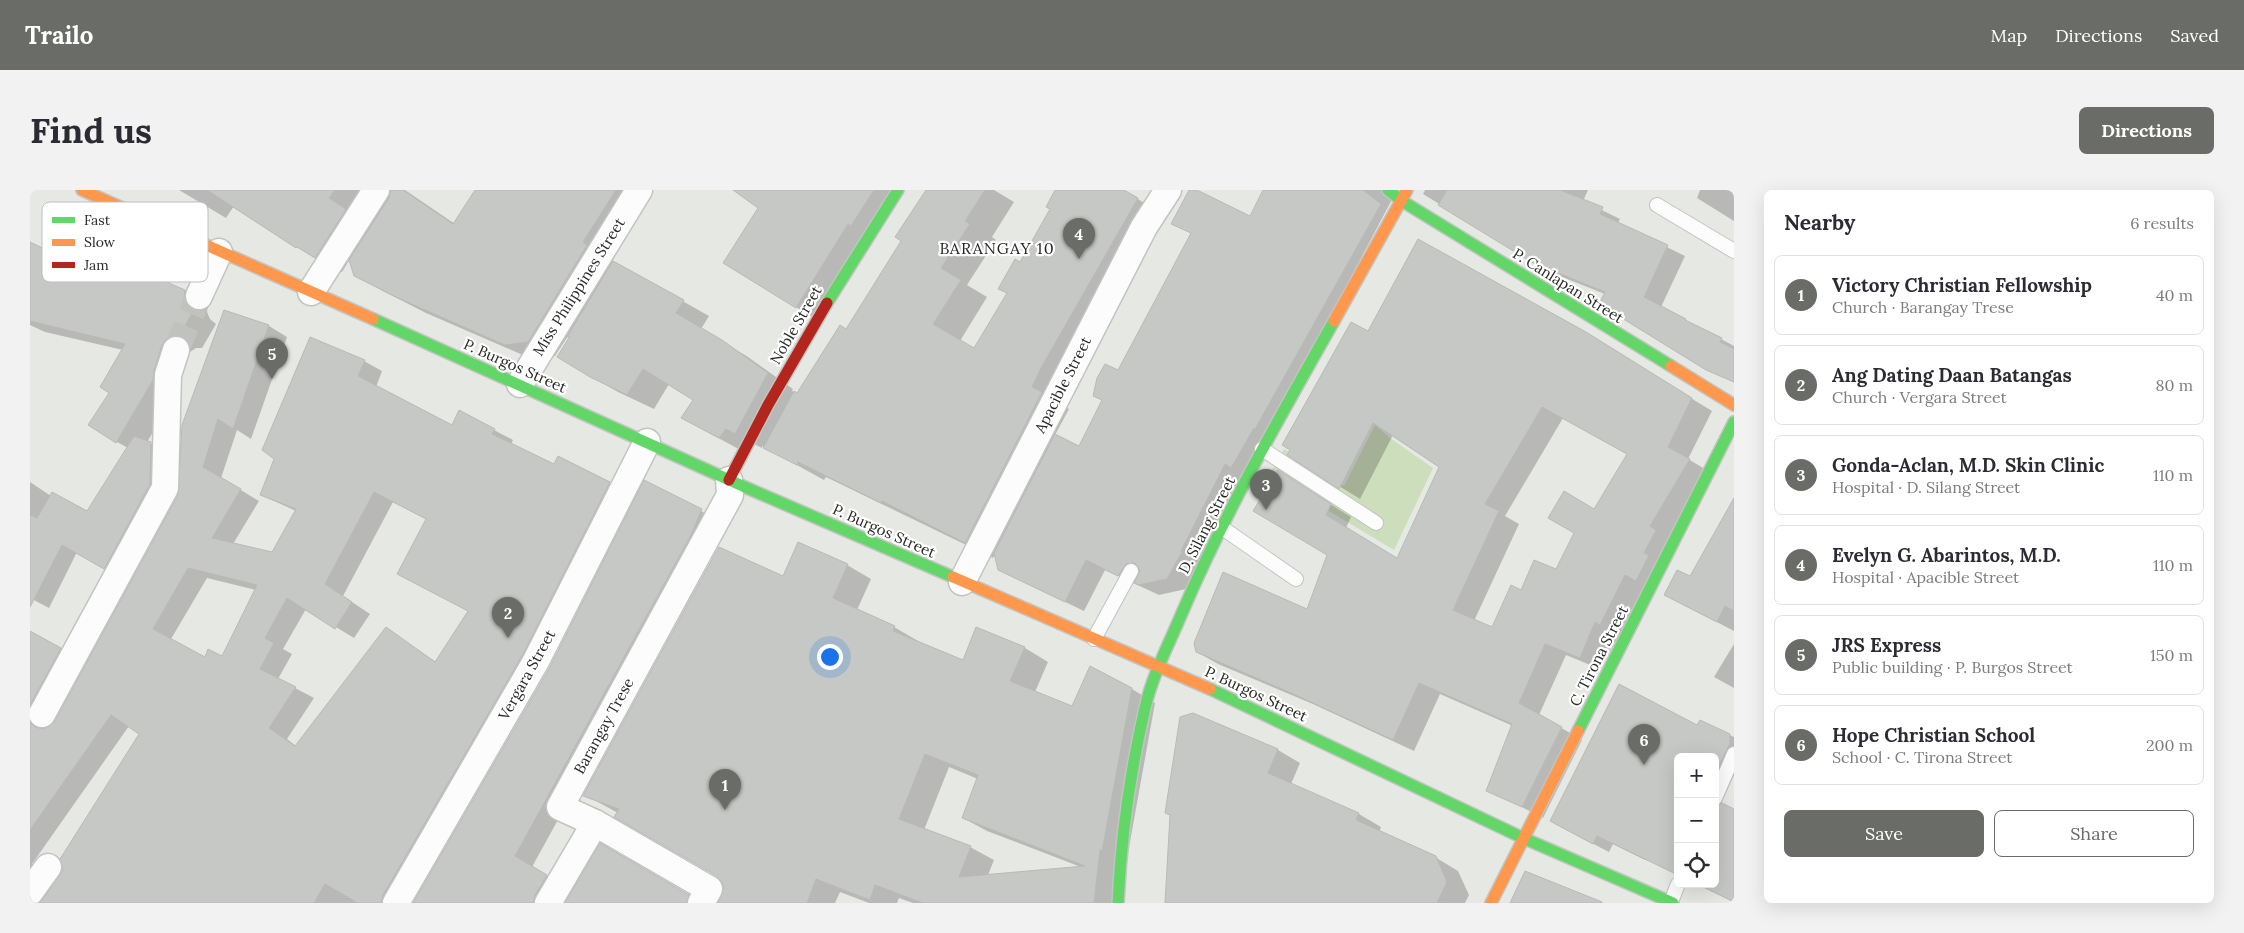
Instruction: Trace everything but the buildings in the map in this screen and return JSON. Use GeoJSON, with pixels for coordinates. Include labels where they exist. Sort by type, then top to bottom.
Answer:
{"type":"FeatureCollection","features":[{"type":"Feature","properties":{"kind":"main road","name":"P. Burgos Street"},"geometry":{"type":"LineString","coordinates":[[82,190],[106,195],[120,202]]}},
{"type":"Feature","properties":{"kind":"main road","name":"Noble Street"},"geometry":{"type":"LineString","coordinates":[[729,480],[751,434],[820,312],[898,190]]}},
{"type":"Feature","properties":{"kind":"main road","name":"P. Canlapan Street"},"geometry":{"type":"LineString","coordinates":[[1388,190],[1402,201],[1734,405]]}},
{"type":"Feature","properties":{"kind":"main road","name":"D. Silang Street"},"geometry":{"type":"LineString","coordinates":[[1118,903],[1121,842],[1131,782],[1145,707],[1159,667],[1209,550],[1262,449],[1407,190]]}},
{"type":"Feature","properties":{"kind":"main road","name":"P. Burgos Street"},"geometry":{"type":"LineString","coordinates":[[208,246],[520,384],[729,480],[1094,638],[1293,727],[1522,838],[1672,902]]}},
{"type":"Feature","properties":{"kind":"main road","name":"C. Tirona Street"},"geometry":{"type":"LineString","coordinates":[[1491,903],[1522,838],[1734,422]]}},
{"type":"Feature","properties":{"kind":"street"},"geometry":{"type":"LineString","coordinates":[[311,292],[376,190]]}},
{"type":"Feature","properties":{"kind":"street","name":"Miss Philippines Street"},"geometry":{"type":"LineString","coordinates":[[520,384],[639,190]]}},
{"type":"Feature","properties":{"kind":"street","name":"Apacible Street"},"geometry":{"type":"LineString","coordinates":[[962,582],[1144,227],[1168,190]]}},
{"type":"Feature","properties":{"kind":"street"},"geometry":{"type":"LineString","coordinates":[[208,276],[219,252]]}},
{"type":"Feature","properties":{"kind":"street"},"geometry":{"type":"LineString","coordinates":[[199,296],[205,282]]}},
{"type":"Feature","properties":{"kind":"street"},"geometry":{"type":"LineString","coordinates":[[42,714],[165,488],[168,375],[176,350]]}},
{"type":"Feature","properties":{"kind":"street","name":"Vergara Street"},"geometry":{"type":"LineString","coordinates":[[396,903],[536,661],[647,442]]}},
{"type":"Feature","properties":{"kind":"street","name":"Barangay Trese"},"geometry":{"type":"LineString","coordinates":[[701,903],[709,889],[595,824],[560,807],[730,495],[729,480]]}},
{"type":"Feature","properties":{"kind":"street"},"geometry":{"type":"LineString","coordinates":[[548,903],[595,824]]}},
{"type":"Feature","properties":{"kind":"street"},"geometry":{"type":"LineString","coordinates":[[30,892],[48,867]]}},
{"type":"Feature","properties":{"kind":"lane"},"geometry":{"type":"LineString","coordinates":[[1657,205],[1734,251]]}},
{"type":"Feature","properties":{"kind":"lane"},"geometry":{"type":"LineString","coordinates":[[1262,449],[1376,523]]}},
{"type":"Feature","properties":{"kind":"lane"},"geometry":{"type":"LineString","coordinates":[[1221,527],[1296,579]]}},
{"type":"Feature","properties":{"kind":"lane"},"geometry":{"type":"LineString","coordinates":[[1094,638],[1131,571]]}},
{"type":"Feature","properties":{"kind":"lane"},"geometry":{"type":"LineString","coordinates":[[1719,789],[1734,754]]}},
{"type":"Feature","properties":{"kind":"lane"},"geometry":{"type":"LineString","coordinates":[[1672,902],[1677,888]]}},
{"type":"Feature","properties":{"kind":"green space"},"geometry":{"type":"Polygon","coordinates":[[[1375,425],[1390,438],[1433,468],[1394,550],[1269,475],[1284,449],[1344,486],[1375,425]]]}},
{"type":"Feature","properties":{"kind":"tunnel"},"geometry":{"type":"LineString","coordinates":[[176,350],[199,296]]}},
{"type":"Feature","properties":{"kind":"traffic: fast"},"geometry":{"type":"LineString","coordinates":[[827,303],[898,190]]}},
{"type":"Feature","properties":{"kind":"traffic: fast"},"geometry":{"type":"LineString","coordinates":[[1388,190],[1402,201],[1671,366]]}},
{"type":"Feature","properties":{"kind":"traffic: fast"},"geometry":{"type":"LineString","coordinates":[[373,319],[747,488],[953,577]]}},
{"type":"Feature","properties":{"kind":"traffic: fast"},"geometry":{"type":"LineString","coordinates":[[1118,903],[1121,854],[1131,781],[1145,708],[1156,672],[1216,538],[1334,321]]}},
{"type":"Feature","properties":{"kind":"traffic: fast"},"geometry":{"type":"LineString","coordinates":[[1578,731],[1734,422]]}},
{"type":"Feature","properties":{"kind":"traffic: fast"},"geometry":{"type":"LineString","coordinates":[[1210,689],[1523,838],[1673,903]]}},
{"type":"Feature","properties":{"kind":"traffic: slow"},"geometry":{"type":"LineString","coordinates":[[82,190],[109,202]]}},
{"type":"Feature","properties":{"kind":"traffic: slow"},"geometry":{"type":"LineString","coordinates":[[1334,321],[1407,190]]}},
{"type":"Feature","properties":{"kind":"traffic: slow"},"geometry":{"type":"LineString","coordinates":[[208,246],[373,319]]}},
{"type":"Feature","properties":{"kind":"traffic: slow"},"geometry":{"type":"LineString","coordinates":[[1671,366],[1734,405]]}},
{"type":"Feature","properties":{"kind":"traffic: slow"},"geometry":{"type":"LineString","coordinates":[[953,577],[1210,689]]}},
{"type":"Feature","properties":{"kind":"traffic: slow"},"geometry":{"type":"LineString","coordinates":[[1491,903],[1578,731]]}},
{"type":"Feature","properties":{"kind":"traffic: jam"},"geometry":{"type":"LineString","coordinates":[[729,480],[768,405],[827,303]]}},
{"type":"Feature","properties":{"kind":"place","name":"Evelyn G. Abarintos, M.D."},"geometry":{"type":"Point","coordinates":[1079,259]}},
{"type":"Feature","properties":{"kind":"place","name":"JRS Express"},"geometry":{"type":"Point","coordinates":[272,379]}},
{"type":"Feature","properties":{"kind":"place","name":"Gonda-Aclan, M.D. Skin Clinic"},"geometry":{"type":"Point","coordinates":[1266,510]}},
{"type":"Feature","properties":{"kind":"place","name":"Ang Dating Daan Batangas"},"geometry":{"type":"Point","coordinates":[508,638]}},
{"type":"Feature","properties":{"kind":"place","name":"Hope Christian School"},"geometry":{"type":"Point","coordinates":[1644,765]}},
{"type":"Feature","properties":{"kind":"place","name":"Victory Christian Fellowship"},"geometry":{"type":"Point","coordinates":[725,810]}},
{"type":"Feature","properties":{"kind":"district","name":"BARANGAY 10"},"geometry":{"type":"Point","coordinates":[997,248]}}]}
